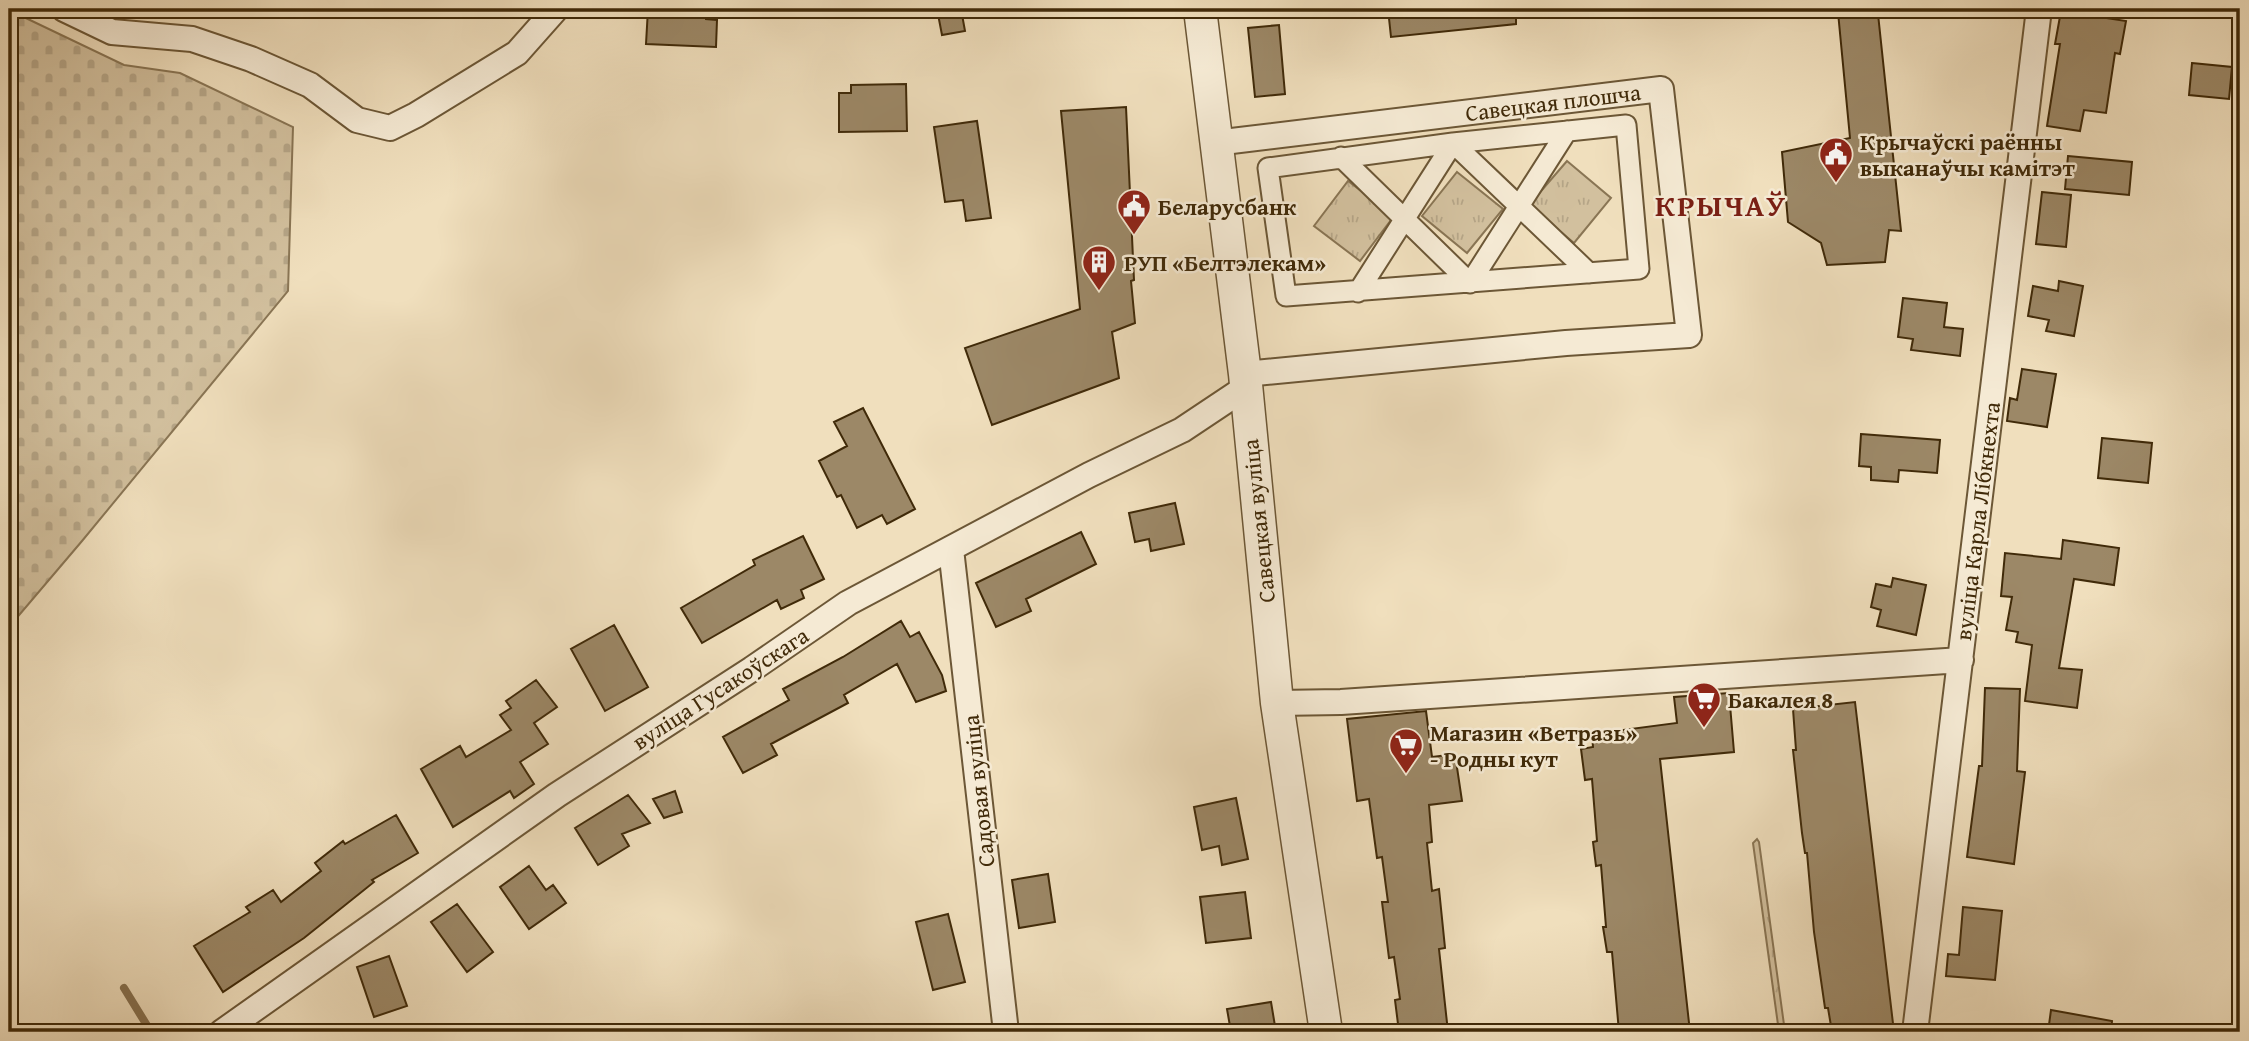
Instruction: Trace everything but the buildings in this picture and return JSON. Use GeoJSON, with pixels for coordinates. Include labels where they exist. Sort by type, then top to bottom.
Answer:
{"type":"FeatureCollection","features":[{"type":"Feature","properties":{"kind":"street"},"geometry":{"type":"LineString","coordinates":[[64,9],[112,32],[192,39],[251,59],[310,85],[357,120],[390,128],[517,53],[556,9]]}},
{"type":"Feature","properties":{"kind":"street","name":"Савецкая вуліца"},"geometry":{"type":"LineString","coordinates":[[1200,9],[1245,381],[1277,703],[1326,1032]]}},
{"type":"Feature","properties":{"kind":"street","name":"вуліца Карла Лібкнехта"},"geometry":{"type":"LineString","coordinates":[[1915,1032],[2039,9]]}},
{"type":"Feature","properties":{"kind":"street","name":"Савецкая плошча"},"geometry":{"type":"LineString","coordinates":[[1215,143],[1661,89],[1689,335],[1566,343],[1245,381]]}},
{"type":"Feature","properties":{"kind":"street"},"geometry":{"type":"LineString","coordinates":[[1626,125],[1639,269],[1286,296],[1268,168],[1567,131],[1626,125]]}},
{"type":"Feature","properties":{"kind":"street"},"geometry":{"type":"LineString","coordinates":[[1470,283],[1567,131]]}},
{"type":"Feature","properties":{"kind":"street"},"geometry":{"type":"LineString","coordinates":[[1453,143],[1589,273]]}},
{"type":"Feature","properties":{"kind":"street"},"geometry":{"type":"LineString","coordinates":[[1358,292],[1453,143]]}},
{"type":"Feature","properties":{"kind":"street"},"geometry":{"type":"LineString","coordinates":[[1341,158],[1470,283]]}},
{"type":"Feature","properties":{"kind":"street","name":"вуліца Гусакоўскага"},"geometry":{"type":"LineString","coordinates":[[222,1032],[557,794],[752,669],[848,603],[1089,475],[1182,430],[1245,381]]}},
{"type":"Feature","properties":{"kind":"street","name":"Садовая вуліца"},"geometry":{"type":"LineString","coordinates":[[951,549],[998,1029]]}},
{"type":"Feature","properties":{"kind":"street"},"geometry":{"type":"LineString","coordinates":[[1277,703],[1341,702],[1961,660]]}},
{"type":"Feature","properties":{"kind":"green space"},"geometry":{"type":"Polygon","coordinates":[[[9,10],[124,65],[180,73],[293,127],[288,291],[9,627],[9,10]]]}},
{"type":"Feature","properties":{"kind":"green space"},"geometry":{"type":"Polygon","coordinates":[[[1567,161],[1611,198],[1574,243],[1529,205],[1567,161]]]}},
{"type":"Feature","properties":{"kind":"green space"},"geometry":{"type":"Polygon","coordinates":[[[1457,172],[1503,209],[1467,253],[1422,216],[1457,172]]]}},
{"type":"Feature","properties":{"kind":"green space"},"geometry":{"type":"Polygon","coordinates":[[[1348,181],[1394,216],[1360,261],[1314,226],[1348,181]]]}},
{"type":"Feature","properties":{"kind":"green space"},"geometry":{"type":"Polygon","coordinates":[[[1757,839],[1785,1032],[1779,1032],[1753,843],[1757,839]]]}},
{"type":"Feature","properties":{"kind":"waterway"},"geometry":{"type":"LineString","coordinates":[[124,988],[151,1032]]}},
{"type":"Feature","properties":{"kind":"place","name":"Крычаўскі раённы выканаўчы камітэт"},"geometry":{"type":"Point","coordinates":[1836,184]}},
{"type":"Feature","properties":{"kind":"place","name":"Беларусбанк"},"geometry":{"type":"Point","coordinates":[1134,236]}},
{"type":"Feature","properties":{"kind":"place","name":"РУП «Белтэлекам»"},"geometry":{"type":"Point","coordinates":[1099,292]}},
{"type":"Feature","properties":{"kind":"place","name":"Бакалея 8"},"geometry":{"type":"Point","coordinates":[1704,729]}},
{"type":"Feature","properties":{"kind":"place","name":"Магазин «Ветразь» - Родны кут"},"geometry":{"type":"Point","coordinates":[1406,775]}},
{"type":"Feature","properties":{"kind":"district","name":"КРЫЧАЎ"},"geometry":{"type":"Point","coordinates":[1721,205]}}]}
